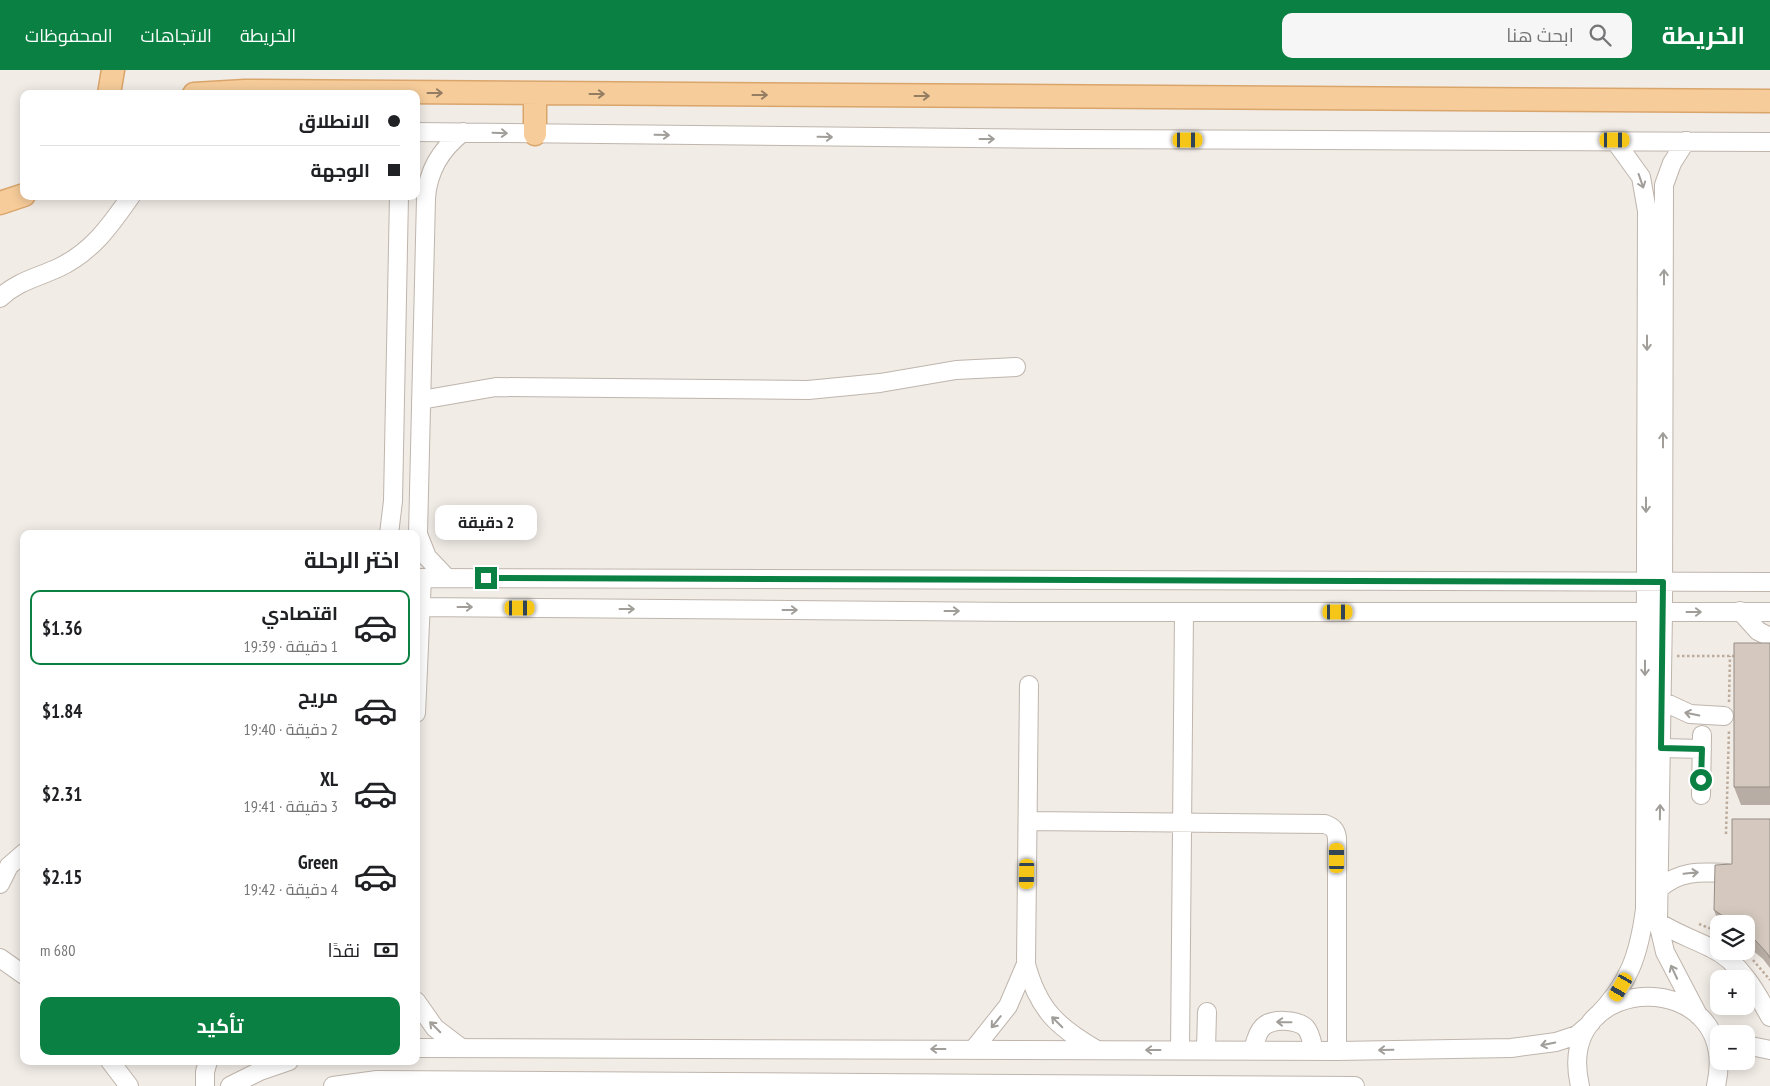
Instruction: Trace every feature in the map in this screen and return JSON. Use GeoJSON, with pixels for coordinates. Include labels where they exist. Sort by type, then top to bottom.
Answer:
{"type":"FeatureCollection","features":[{"type":"Feature","properties":{"kind":"main road"},"geometry":{"type":"LineString","coordinates":[[110,90],[113,70]]}},
{"type":"Feature","properties":{"kind":"main road"},"geometry":{"type":"LineString","coordinates":[[420,92],[1770,101]]}},
{"type":"Feature","properties":{"kind":"main road"},"geometry":{"type":"LineString","coordinates":[[535,93],[535,134]]}},
{"type":"Feature","properties":{"kind":"main road"},"geometry":{"type":"LineString","coordinates":[[0,203],[20,196]]}},
{"type":"Feature","properties":{"kind":"street"},"geometry":{"type":"LineString","coordinates":[[420,132],[1071,139],[1770,142]]}},
{"type":"Feature","properties":{"kind":"street"},"geometry":{"type":"LineString","coordinates":[[418,530],[427,187],[439,156],[463,132]]}},
{"type":"Feature","properties":{"kind":"street"},"geometry":{"type":"LineString","coordinates":[[1580,1086],[1577,1073],[1578,1055],[1582,1038],[1594,1020],[1615,998],[1627,977],[1636,955],[1643,924],[1654,612],[1647,211],[1641,177],[1615,140]]}},
{"type":"Feature","properties":{"kind":"street"},"geometry":{"type":"LineString","coordinates":[[1654,582],[1664,185],[1672,163],[1686,141]]}},
{"type":"Feature","properties":{"kind":"street"},"geometry":{"type":"LineString","coordinates":[[0,298],[19,283],[57,268],[82,254],[108,229],[128,200]]}},
{"type":"Feature","properties":{"kind":"street"},"geometry":{"type":"LineString","coordinates":[[389,530],[393,501],[399,200]]}},
{"type":"Feature","properties":{"kind":"street"},"geometry":{"type":"LineString","coordinates":[[421,400],[496,387],[808,390],[880,383],[956,370],[1016,367]]}},
{"type":"Feature","properties":{"kind":"street"},"geometry":{"type":"LineString","coordinates":[[420,539],[427,557],[447,578]]}},
{"type":"Feature","properties":{"kind":"street"},"geometry":{"type":"LineString","coordinates":[[420,578],[1770,582]]}},
{"type":"Feature","properties":{"kind":"street"},"geometry":{"type":"LineString","coordinates":[[420,607],[1184,612],[1770,612]]}},
{"type":"Feature","properties":{"kind":"street"},"geometry":{"type":"LineString","coordinates":[[1180,1050],[1184,612]]}},
{"type":"Feature","properties":{"kind":"street"},"geometry":{"type":"LineString","coordinates":[[1654,612],[1662,656],[1658,922],[1665,952],[1698,1015],[1710,1028]]}},
{"type":"Feature","properties":{"kind":"street"},"geometry":{"type":"LineString","coordinates":[[1740,612],[1758,631],[1770,637]]}},
{"type":"Feature","properties":{"kind":"street"},"geometry":{"type":"LineString","coordinates":[[1030,685],[1026,964],[1036,995],[1048,1013],[1064,1029],[1097,1050]]}},
{"type":"Feature","properties":{"kind":"street"},"geometry":{"type":"LineString","coordinates":[[1662,702],[1690,714],[1727,715]]}},
{"type":"Feature","properties":{"kind":"street"},"geometry":{"type":"LineString","coordinates":[[1661,748],[1702,742],[1701,795]]}},
{"type":"Feature","properties":{"kind":"street"},"geometry":{"type":"LineString","coordinates":[[1028,821],[1325,824],[1334,829],[1337,838],[1337,1051]]}},
{"type":"Feature","properties":{"kind":"street"},"geometry":{"type":"LineString","coordinates":[[0,884],[9,866],[20,856]]}},
{"type":"Feature","properties":{"kind":"street"},"geometry":{"type":"LineString","coordinates":[[1659,889],[1666,882],[1683,874],[1727,872]]}},
{"type":"Feature","properties":{"kind":"street"},"geometry":{"type":"LineString","coordinates":[[1658,922],[1713,949],[1738,969],[1755,988],[1770,1017]]}},
{"type":"Feature","properties":{"kind":"street"},"geometry":{"type":"LineString","coordinates":[[0,958],[20,972]]}},
{"type":"Feature","properties":{"kind":"street"},"geometry":{"type":"LineString","coordinates":[[973,1050],[1008,1006],[1026,964]]}},
{"type":"Feature","properties":{"kind":"street"},"geometry":{"type":"LineString","coordinates":[[420,1048],[1337,1051],[1534,1047],[1577,1035],[1614,1004],[1635,996],[1658,996],[1672,1000],[1698,1015]]}},
{"type":"Feature","properties":{"kind":"street"},"geometry":{"type":"LineString","coordinates":[[420,1006],[435,1028],[460,1047]]}},
{"type":"Feature","properties":{"kind":"street"},"geometry":{"type":"LineString","coordinates":[[1206,1050],[1207,1012]]}},
{"type":"Feature","properties":{"kind":"street"},"geometry":{"type":"LineString","coordinates":[[1253,1050],[1260,1029],[1266,1024],[1274,1022],[1295,1023],[1304,1026],[1310,1034],[1314,1050]]}},
{"type":"Feature","properties":{"kind":"street"},"geometry":{"type":"LineString","coordinates":[[1755,1047],[1770,1050]]}},
{"type":"Feature","properties":{"kind":"street"},"geometry":{"type":"LineString","coordinates":[[113,1065],[129,1086]]}},
{"type":"Feature","properties":{"kind":"street"},"geometry":{"type":"LineString","coordinates":[[205,1086],[207,1065]]}},
{"type":"Feature","properties":{"kind":"street"},"geometry":{"type":"LineString","coordinates":[[230,1086],[276,1065]]}},
{"type":"Feature","properties":{"kind":"street"},"geometry":{"type":"LineString","coordinates":[[1716,1086],[1719,1070]]}},
{"type":"Feature","properties":{"kind":"street"},"geometry":{"type":"LineString","coordinates":[[333,1086],[377,1080],[1355,1086]]}},
{"type":"Feature","properties":{"kind":"path"},"geometry":{"type":"LineString","coordinates":[[1662,656],[1740,656]]}},
{"type":"Feature","properties":{"kind":"path"},"geometry":{"type":"LineString","coordinates":[[1726,834],[1727,715],[1730,656]]}},
{"type":"Feature","properties":{"kind":"building"},"geometry":{"type":"Polygon","coordinates":[[[1734,643],[1770,643],[1770,787],[1734,787],[1734,643]]]}},
{"type":"Feature","properties":{"kind":"building"},"geometry":{"type":"Polygon","coordinates":[[[1732,819],[1770,819],[1770,958],[1755,940],[1755,915],[1722,915],[1714,910],[1715,865],[1732,864],[1732,819]]]}},
{"type":"Feature","properties":{"kind":"route"},"geometry":{"type":"LineString","coordinates":[[486,578],[1663,582],[1661,748],[1702,749],[1701,780]]}}]}
